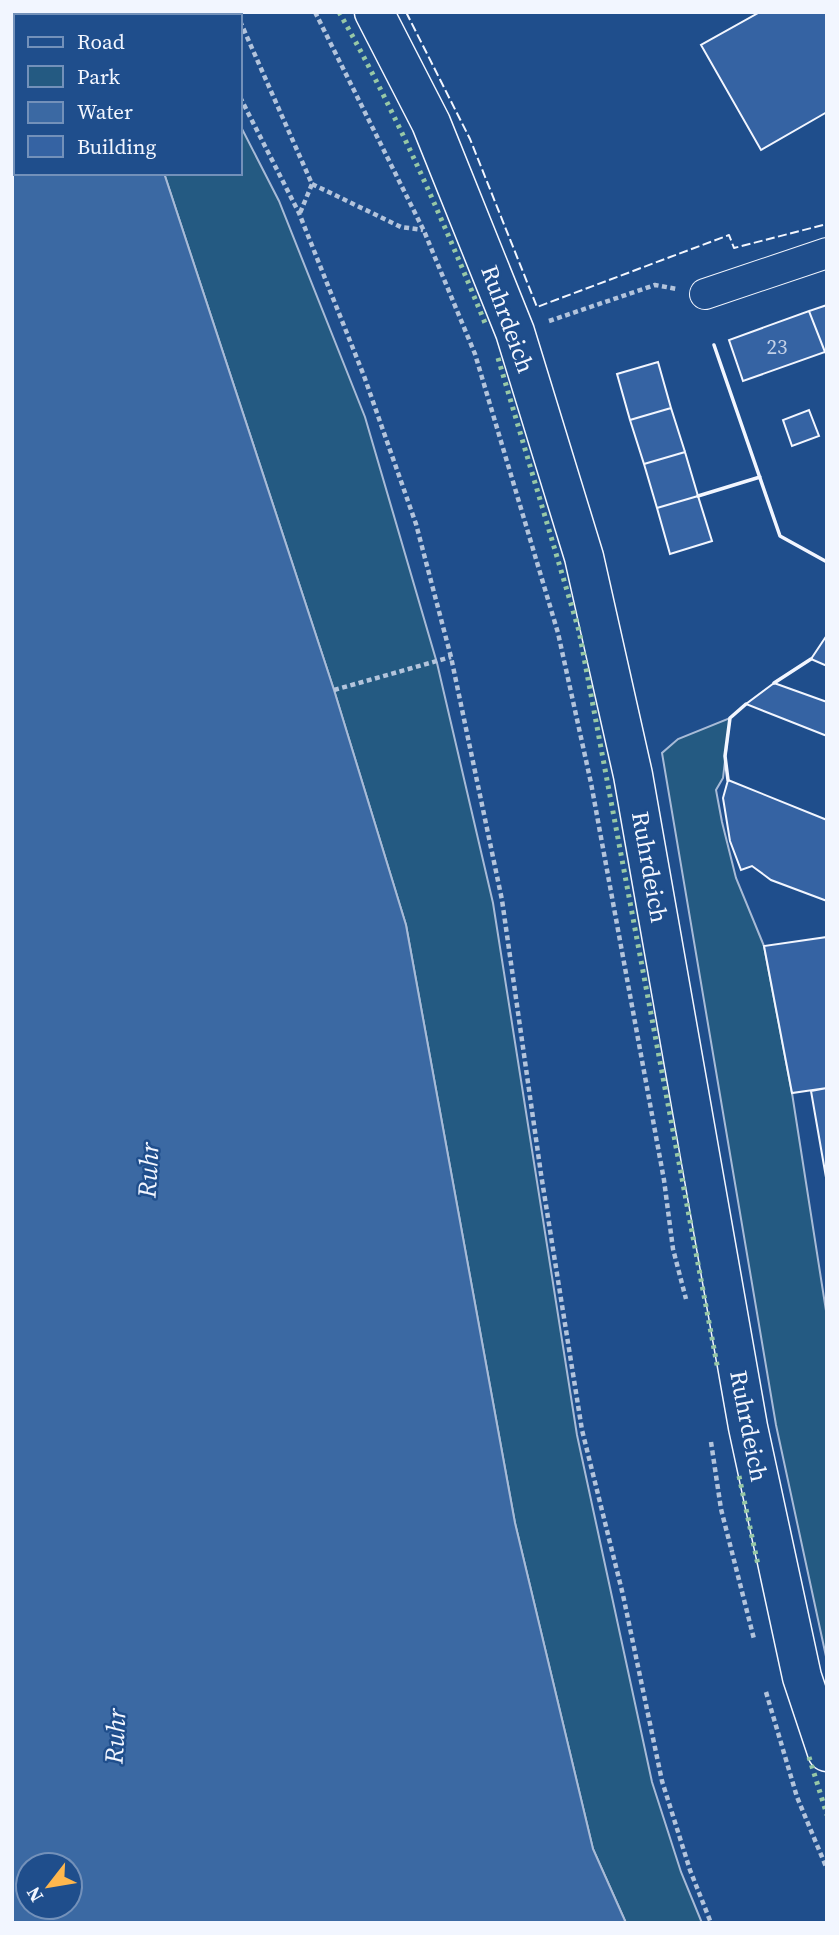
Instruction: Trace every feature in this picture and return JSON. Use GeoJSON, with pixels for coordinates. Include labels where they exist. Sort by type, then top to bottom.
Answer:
{"type":"FeatureCollection","features":[{"type":"Feature","properties":{"kind":"main road","name":"Ruhrdeich"},"geometry":{"type":"LineString","coordinates":[[374,12],[431,122],[515,332],[584,557],[631,762],[748,1427],[802,1677],[827,1752]]}},
{"type":"Feature","properties":{"kind":"street"},"geometry":{"type":"LineString","coordinates":[[705,294],[827,253]]}},
{"type":"Feature","properties":{"kind":"path"},"geometry":{"type":"LineString","coordinates":[[315,12],[424,231],[475,354],[558,633],[594,797],[664,1180],[673,1249],[688,1307]]}},
{"type":"Feature","properties":{"kind":"path"},"geometry":{"type":"LineString","coordinates":[[242,26],[312,184],[401,227],[424,231]]}},
{"type":"Feature","properties":{"kind":"path"},"geometry":{"type":"LineString","coordinates":[[242,101],[299,213],[364,376],[412,512],[451,657],[502,900],[541,1174],[582,1430],[623,1595],[662,1781],[690,1870],[711,1923]]}},
{"type":"Feature","properties":{"kind":"path"},"geometry":{"type":"LineString","coordinates":[[299,213],[312,184]]}},
{"type":"Feature","properties":{"kind":"path"},"geometry":{"type":"LineString","coordinates":[[515,332],[655,285],[705,294]]}},
{"type":"Feature","properties":{"kind":"path"},"geometry":{"type":"LineString","coordinates":[[334,690],[451,657]]}},
{"type":"Feature","properties":{"kind":"path"},"geometry":{"type":"LineString","coordinates":[[709,1431],[721,1509],[754,1640]]}},
{"type":"Feature","properties":{"kind":"path"},"geometry":{"type":"LineString","coordinates":[[765,1688],[797,1797],[827,1870]]}},
{"type":"Feature","properties":{"kind":"green space"},"geometry":{"type":"Polygon","coordinates":[[[242,129],[279,201],[365,417],[437,663],[493,903],[577,1435],[652,1782],[681,1872],[702,1923],[626,1923],[593,1849],[515,1523],[406,925],[334,690],[165,175],[242,175],[242,129]]]}},
{"type":"Feature","properties":{"kind":"green space"},"geometry":{"type":"Polygon","coordinates":[[[730,718],[723,778],[716,790],[736,878],[764,946],[792,1093],[827,1317],[827,1661],[776,1425],[662,753],[678,739],[730,718]]]}},
{"type":"Feature","properties":{"kind":"water","name":"Ruhr"},"geometry":{"type":"Polygon","coordinates":[[[12,12],[36,14],[14,14],[14,175],[165,175],[334,690],[406,925],[515,1523],[593,1849],[626,1923],[12,1923],[12,12]]]}},
{"type":"Feature","properties":{"kind":"building"},"geometry":{"type":"Polygon","coordinates":[[[760,12],[825,12],[827,15],[827,112],[761,150],[701,45],[760,12]]]}},
{"type":"Feature","properties":{"kind":"building"},"geometry":{"type":"Polygon","coordinates":[[[827,305],[827,351],[825,352],[809,311],[827,305]]]}},
{"type":"Feature","properties":{"kind":"building"},"geometry":{"type":"Polygon","coordinates":[[[809,311],[825,352],[743,381],[729,340],[809,311]]]}},
{"type":"Feature","properties":{"kind":"building"},"geometry":{"type":"Polygon","coordinates":[[[658,362],[671,408],[630,420],[617,374],[658,362]]]}},
{"type":"Feature","properties":{"kind":"building"},"geometry":{"type":"Polygon","coordinates":[[[671,408],[685,452],[644,464],[630,420],[671,408]]]}},
{"type":"Feature","properties":{"kind":"building"},"geometry":{"type":"Polygon","coordinates":[[[809,410],[819,436],[792,446],[783,420],[809,410]]]}},
{"type":"Feature","properties":{"kind":"building"},"geometry":{"type":"Polygon","coordinates":[[[685,452],[698,496],[657,508],[644,464],[685,452]]]}},
{"type":"Feature","properties":{"kind":"building"},"geometry":{"type":"Polygon","coordinates":[[[698,496],[712,541],[670,554],[657,508],[698,496]]]}},
{"type":"Feature","properties":{"kind":"building"},"geometry":{"type":"Polygon","coordinates":[[[827,635],[827,666],[811,659],[827,635]]]}},
{"type":"Feature","properties":{"kind":"building"},"geometry":{"type":"Polygon","coordinates":[[[774,683],[827,702],[827,736],[746,704],[774,683]]]}},
{"type":"Feature","properties":{"kind":"building"},"geometry":{"type":"Polygon","coordinates":[[[728,780],[827,820],[827,901],[771,880],[752,866],[741,870],[730,841],[723,798],[728,780]]]}},
{"type":"Feature","properties":{"kind":"building"},"geometry":{"type":"Polygon","coordinates":[[[827,937],[827,1088],[792,1093],[764,946],[827,937]]]}},
{"type":"Feature","properties":{"kind":"building"},"geometry":{"type":"Polygon","coordinates":[[[827,1088],[827,1183],[811,1091],[827,1088]]]}},
{"type":"Feature","properties":{"kind":"hedge"},"geometry":{"type":"LineString","coordinates":[[339,12],[380,88],[417,166],[485,323]]}},
{"type":"Feature","properties":{"kind":"hedge"},"geometry":{"type":"LineString","coordinates":[[498,358],[579,631],[718,1370]]}},
{"type":"Feature","properties":{"kind":"hedge"},"geometry":{"type":"LineString","coordinates":[[739,1476],[758,1565]]}},
{"type":"Feature","properties":{"kind":"hedge"},"geometry":{"type":"LineString","coordinates":[[809,1757],[827,1815]]}},
{"type":"Feature","properties":{"kind":"fence"},"geometry":{"type":"LineString","coordinates":[[406,12],[470,139],[537,307],[729,235],[734,248],[827,224]]}},
{"type":"Feature","properties":{"kind":"wall"},"geometry":{"type":"LineString","coordinates":[[714,345],[780,536],[827,562]]}},
{"type":"Feature","properties":{"kind":"wall"},"geometry":{"type":"LineString","coordinates":[[698,496],[760,477]]}},
{"type":"Feature","properties":{"kind":"wall"},"geometry":{"type":"LineString","coordinates":[[774,683],[811,659]]}},
{"type":"Feature","properties":{"kind":"wall"},"geometry":{"type":"LineString","coordinates":[[728,780],[725,756],[730,718],[746,704]]}}]}
